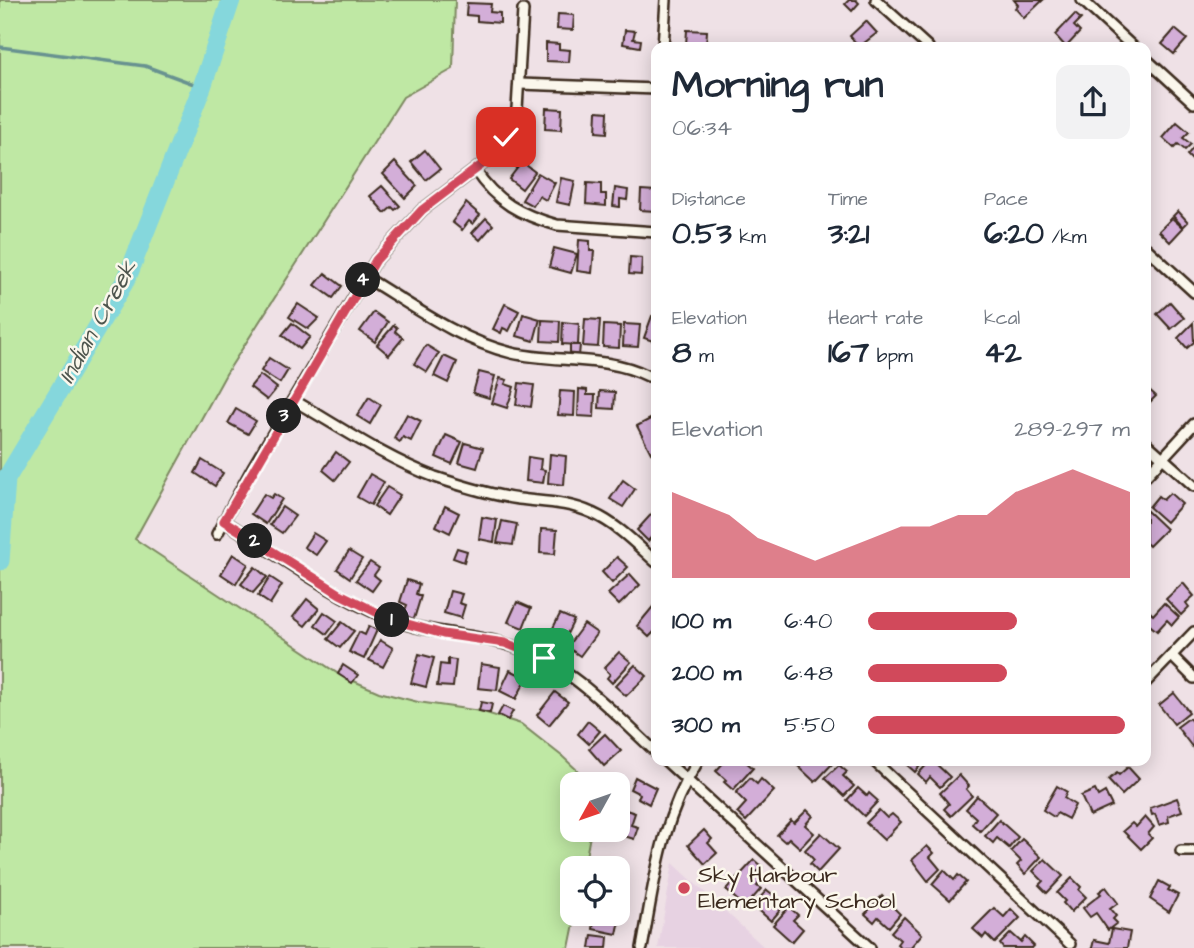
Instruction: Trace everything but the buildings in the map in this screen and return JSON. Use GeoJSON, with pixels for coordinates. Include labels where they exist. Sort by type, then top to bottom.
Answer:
{"type":"FeatureCollection","features":[{"type":"Feature","properties":{"kind":"street"},"geometry":{"type":"LineString","coordinates":[[663,42],[666,0]]}},
{"type":"Feature","properties":{"kind":"street"},"geometry":{"type":"LineString","coordinates":[[876,0],[922,42]]}},
{"type":"Feature","properties":{"kind":"street"},"geometry":{"type":"LineString","coordinates":[[1082,0],[1128,42]]}},
{"type":"Feature","properties":{"kind":"street"},"geometry":{"type":"LineString","coordinates":[[217,534],[376,260],[422,210],[495,153],[506,137],[514,119],[520,84],[523,10]]}},
{"type":"Feature","properties":{"kind":"street"},"geometry":{"type":"LineString","coordinates":[[1151,64],[1194,103]]}},
{"type":"Feature","properties":{"kind":"street"},"geometry":{"type":"LineString","coordinates":[[520,84],[651,89]]}},
{"type":"Feature","properties":{"kind":"street"},"geometry":{"type":"LineString","coordinates":[[475,170],[496,197],[519,211],[544,221],[557,225],[651,232]]}},
{"type":"Feature","properties":{"kind":"street"},"geometry":{"type":"LineString","coordinates":[[1151,253],[1194,292]]}},
{"type":"Feature","properties":{"kind":"street"},"geometry":{"type":"LineString","coordinates":[[365,277],[455,332],[481,343],[536,358],[620,366],[648,376]]}},
{"type":"Feature","properties":{"kind":"street"},"geometry":{"type":"LineString","coordinates":[[293,400],[356,439],[434,476],[475,490],[517,499],[564,504],[589,512],[612,524],[651,558]]}},
{"type":"Feature","properties":{"kind":"street"},"geometry":{"type":"LineString","coordinates":[[1151,470],[1194,424]]}},
{"type":"Feature","properties":{"kind":"street"},"geometry":{"type":"LineString","coordinates":[[1151,447],[1194,486]]}},
{"type":"Feature","properties":{"kind":"street"},"geometry":{"type":"LineString","coordinates":[[224,521],[340,594],[390,619],[443,634],[505,643],[544,658],[583,685],[651,747]]}},
{"type":"Feature","properties":{"kind":"street"},"geometry":{"type":"LineString","coordinates":[[1151,677],[1194,632]]}},
{"type":"Feature","properties":{"kind":"street"},"geometry":{"type":"LineString","coordinates":[[1172,656],[1194,678]]}},
{"type":"Feature","properties":{"kind":"street"},"geometry":{"type":"LineString","coordinates":[[672,766],[870,948]]}},
{"type":"Feature","properties":{"kind":"street"},"geometry":{"type":"LineString","coordinates":[[642,948],[660,848],[675,804],[695,766]]}},
{"type":"Feature","properties":{"kind":"street"},"geometry":{"type":"LineString","coordinates":[[879,766],[1070,944]]}},
{"type":"Feature","properties":{"kind":"street"},"geometry":{"type":"LineString","coordinates":[[1181,851],[1194,851]]}},
{"type":"Feature","properties":{"kind":"shaded area","name":"Sky Harbour Elementary School"},"geometry":{"type":"Polygon","coordinates":[[[673,863],[765,948],[658,948],[673,863]]]}},
{"type":"Feature","properties":{"kind":"green space"},"geometry":{"type":"Polygon","coordinates":[[[0,0],[455,0],[453,69],[403,97],[226,374],[135,539],[340,675],[379,692],[418,702],[480,711],[521,724],[579,772],[560,772],[560,842],[589,842],[586,856],[560,856],[560,926],[574,926],[569,948],[0,948],[0,0]]]}},
{"type":"Feature","properties":{"kind":"waterway","name":"Indian Creek"},"geometry":{"type":"LineString","coordinates":[[0,561],[6,479],[127,278],[202,87],[231,0]]}},
{"type":"Feature","properties":{"kind":"waterway"},"geometry":{"type":"LineString","coordinates":[[0,47],[145,66],[202,87]]}},
{"type":"Feature","properties":{"kind":"place","name":"Sky Harbour Elementary School"},"geometry":{"type":"Point","coordinates":[684,888]}},
{"type":"Feature","properties":{"kind":"route"},"geometry":{"type":"LineString","coordinates":[[506,137],[488,160],[422,210],[376,260],[253,467],[224,521],[340,594],[390,619],[443,634],[505,643],[544,658]]}}]}
